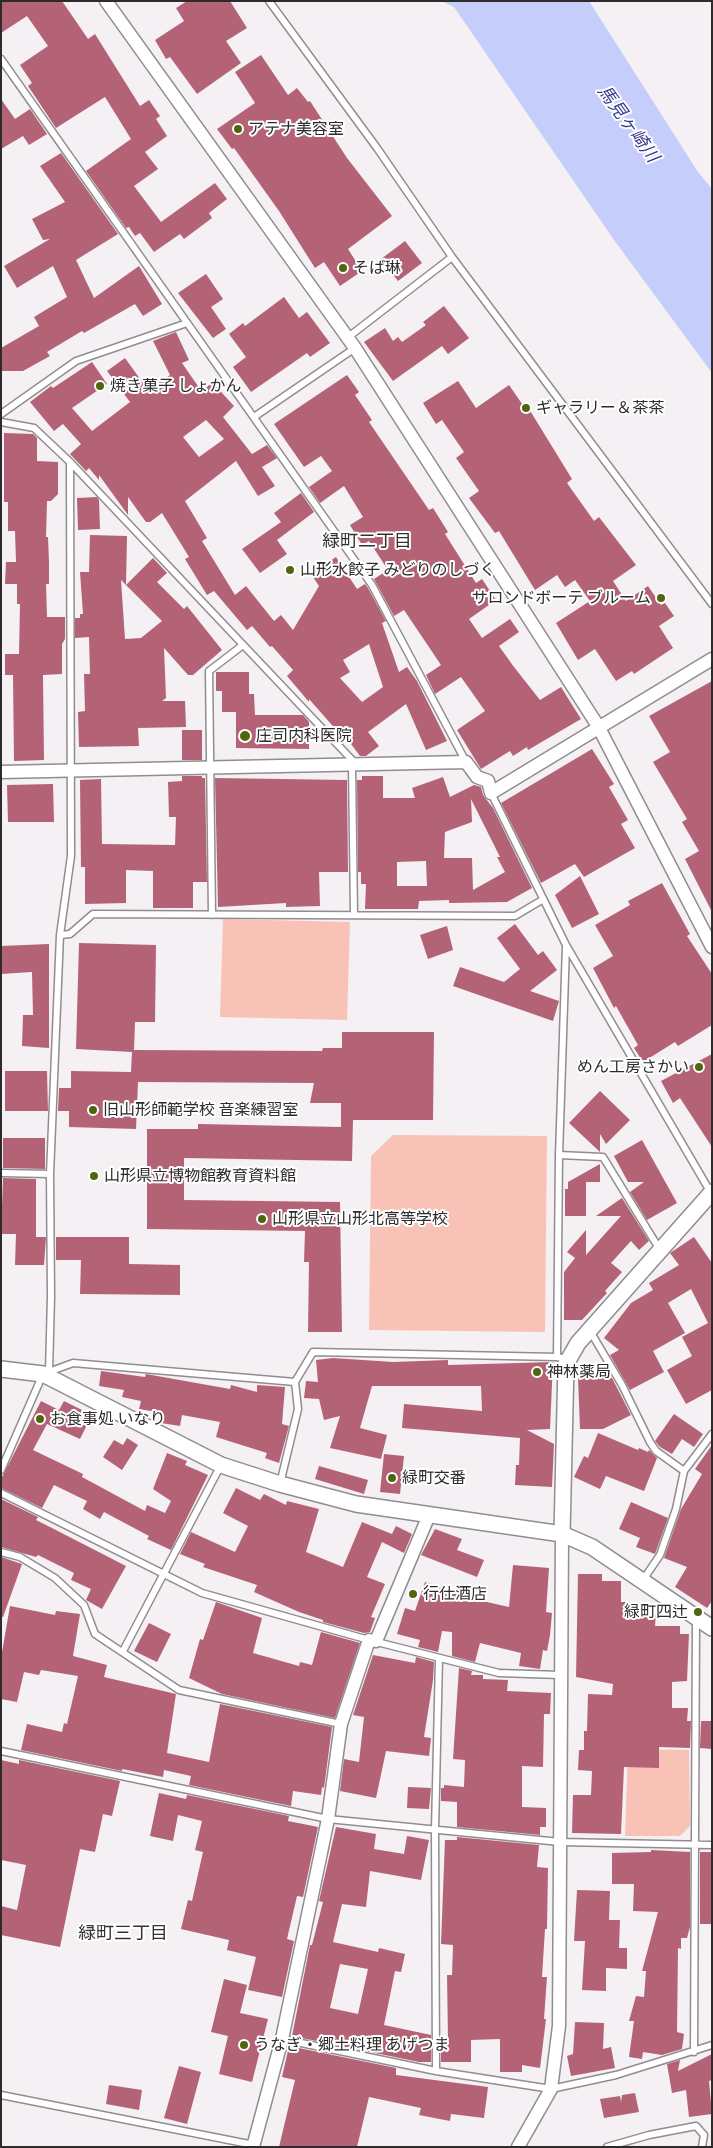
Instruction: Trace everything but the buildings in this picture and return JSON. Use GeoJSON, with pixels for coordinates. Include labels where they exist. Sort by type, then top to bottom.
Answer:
{"type":"FeatureCollection","features":[{"type":"Feature","properties":{"kind":"street"},"geometry":{"type":"LineString","coordinates":[[106,1],[351,343],[598,726],[712,947]]}},
{"type":"Feature","properties":{"kind":"street"},"geometry":{"type":"LineString","coordinates":[[1,772],[355,766],[466,762],[476,777],[488,781],[491,793],[598,726],[712,659]]}},
{"type":"Feature","properties":{"kind":"street"},"geometry":{"type":"LineString","coordinates":[[522,2146],[551,2088],[559,2026],[560,1675],[566,1364],[563,1358],[711,1193]]}},
{"type":"Feature","properties":{"kind":"street"},"geometry":{"type":"LineString","coordinates":[[1,1369],[46,1373],[221,1465],[280,1484],[356,1504],[562,1534],[592,1547],[712,1627]]}},
{"type":"Feature","properties":{"kind":"street"},"geometry":{"type":"LineString","coordinates":[[253,2146],[282,2039],[328,1819],[342,1724],[372,1641],[429,1514]]}},
{"type":"Feature","properties":{"kind":"lane"},"geometry":{"type":"LineString","coordinates":[[269,1],[377,148],[452,257],[712,604]]}},
{"type":"Feature","properties":{"kind":"lane"},"geometry":{"type":"LineString","coordinates":[[1,59],[372,585],[466,762]]}},
{"type":"Feature","properties":{"kind":"lane"},"geometry":{"type":"LineString","coordinates":[[254,417],[351,343],[452,257]]}},
{"type":"Feature","properties":{"kind":"lane"},"geometry":{"type":"LineString","coordinates":[[1,414],[76,360],[187,323]]}},
{"type":"Feature","properties":{"kind":"lane"},"geometry":{"type":"LineString","coordinates":[[1,422],[34,428],[70,462],[355,766],[354,915]]}},
{"type":"Feature","properties":{"kind":"lane"},"geometry":{"type":"LineString","coordinates":[[1,1470],[46,1373],[51,1298],[50,1174],[60,935],[71,856],[70,462]]}},
{"type":"Feature","properties":{"kind":"lane"},"geometry":{"type":"LineString","coordinates":[[212,915],[210,671],[243,645]]}},
{"type":"Feature","properties":{"kind":"lane"},"geometry":{"type":"LineString","coordinates":[[491,793],[566,946],[711,1193]]}},
{"type":"Feature","properties":{"kind":"lane"},"geometry":{"type":"LineString","coordinates":[[60,935],[70,934],[93,914],[516,916],[542,900]]}},
{"type":"Feature","properties":{"kind":"lane"},"geometry":{"type":"LineString","coordinates":[[280,1484],[298,1409],[295,1382],[312,1352],[563,1358],[558,1155],[566,946]]}},
{"type":"Feature","properties":{"kind":"lane"},"geometry":{"type":"LineString","coordinates":[[558,1155],[603,1157],[660,1250]]}},
{"type":"Feature","properties":{"kind":"lane"},"geometry":{"type":"LineString","coordinates":[[1,1172],[50,1174]]}},
{"type":"Feature","properties":{"kind":"lane"},"geometry":{"type":"LineString","coordinates":[[590,1330],[622,1386],[650,1442],[656,1451],[684,1471]]}},
{"type":"Feature","properties":{"kind":"lane"},"geometry":{"type":"LineString","coordinates":[[46,1373],[73,1363],[295,1382]]}},
{"type":"Feature","properties":{"kind":"lane"},"geometry":{"type":"LineString","coordinates":[[642,1581],[660,1555],[676,1509],[684,1471],[712,1434]]}},
{"type":"Feature","properties":{"kind":"lane"},"geometry":{"type":"LineString","coordinates":[[123,1652],[221,1465]]}},
{"type":"Feature","properties":{"kind":"lane"},"geometry":{"type":"LineString","coordinates":[[1,1493],[202,1593],[372,1641],[499,1673],[560,1675]]}},
{"type":"Feature","properties":{"kind":"lane"},"geometry":{"type":"LineString","coordinates":[[1,1552],[20,1557],[55,1578],[84,1606],[95,1634],[185,1693],[342,1724]]}},
{"type":"Feature","properties":{"kind":"lane"},"geometry":{"type":"LineString","coordinates":[[694,2052],[696,1618]]}},
{"type":"Feature","properties":{"kind":"lane"},"geometry":{"type":"LineString","coordinates":[[436,2071],[435,1830],[439,1658]]}},
{"type":"Feature","properties":{"kind":"lane"},"geometry":{"type":"LineString","coordinates":[[1,1751],[328,1819],[560,1842],[712,1845]]}},
{"type":"Feature","properties":{"kind":"lane"},"geometry":{"type":"LineString","coordinates":[[282,2039],[436,2071],[551,2088],[616,2075],[712,2045]]}},
{"type":"Feature","properties":{"kind":"lane"},"geometry":{"type":"LineString","coordinates":[[1,2095],[253,2146]]}},
{"type":"Feature","properties":{"kind":"lane"},"geometry":{"type":"LineString","coordinates":[[607,2147],[649,2135],[696,2126],[704,2135],[702,2147]]}},
{"type":"Feature","properties":{"kind":"shaded area"},"geometry":{"type":"Polygon","coordinates":[[[223,919],[350,922],[347,1020],[220,1017],[223,919]]]}},
{"type":"Feature","properties":{"kind":"shaded area"},"geometry":{"type":"Polygon","coordinates":[[[393,1135],[547,1136],[545,1332],[369,1330],[371,1156],[393,1135]]]}},
{"type":"Feature","properties":{"kind":"shaded area"},"geometry":{"type":"Polygon","coordinates":[[[628,1749],[689,1750],[690,1826],[680,1836],[625,1836],[628,1749]]]}},
{"type":"Feature","properties":{"kind":"water","name":"馬見ヶ崎川"},"geometry":{"type":"Polygon","coordinates":[[[441,1],[589,1],[698,172],[712,189],[712,373],[614,240],[454,7],[441,1]]]}},
{"type":"Feature","properties":{"kind":"place","name":"アテナ美容室"},"geometry":{"type":"Point","coordinates":[238,129]}},
{"type":"Feature","properties":{"kind":"place","name":"そば琳"},"geometry":{"type":"Point","coordinates":[343,268]}},
{"type":"Feature","properties":{"kind":"place","name":"焼き菓子 しょかん"},"geometry":{"type":"Point","coordinates":[100,386]}},
{"type":"Feature","properties":{"kind":"place","name":"ギャラリー＆茶茶"},"geometry":{"type":"Point","coordinates":[526,408]}},
{"type":"Feature","properties":{"kind":"place","name":"山形水餃子 みどりのしづく"},"geometry":{"type":"Point","coordinates":[290,570]}},
{"type":"Feature","properties":{"kind":"place","name":"サロンドボーテ ブルーム"},"geometry":{"type":"Point","coordinates":[661,598]}},
{"type":"Feature","properties":{"kind":"place","name":"庄司内科医院"},"geometry":{"type":"Point","coordinates":[245,736]}},
{"type":"Feature","properties":{"kind":"place","name":"めん工房さかい"},"geometry":{"type":"Point","coordinates":[699,1067]}},
{"type":"Feature","properties":{"kind":"place","name":"旧山形師範学校 音楽練習室"},"geometry":{"type":"Point","coordinates":[93,1110]}},
{"type":"Feature","properties":{"kind":"place","name":"山形県立博物館教育資料館"},"geometry":{"type":"Point","coordinates":[94,1176]}},
{"type":"Feature","properties":{"kind":"place","name":"山形県立山形北高等学校"},"geometry":{"type":"Point","coordinates":[262,1219]}},
{"type":"Feature","properties":{"kind":"place","name":"神林薬局"},"geometry":{"type":"Point","coordinates":[537,1372]}},
{"type":"Feature","properties":{"kind":"place","name":"お食事処 いなり"},"geometry":{"type":"Point","coordinates":[40,1419]}},
{"type":"Feature","properties":{"kind":"place","name":"緑町交番"},"geometry":{"type":"Point","coordinates":[392,1478]}},
{"type":"Feature","properties":{"kind":"place","name":"行仕酒店"},"geometry":{"type":"Point","coordinates":[413,1594]}},
{"type":"Feature","properties":{"kind":"place","name":"緑町四辻"},"geometry":{"type":"Point","coordinates":[698,1612]}},
{"type":"Feature","properties":{"kind":"place","name":"うなぎ・郷土料理 あげつま"},"geometry":{"type":"Point","coordinates":[244,2045]}},
{"type":"Feature","properties":{"kind":"district","name":"緑町二丁目"},"geometry":{"type":"Point","coordinates":[367,542]}},
{"type":"Feature","properties":{"kind":"district","name":"緑町三丁目"},"geometry":{"type":"Point","coordinates":[123,1934]}}]}
